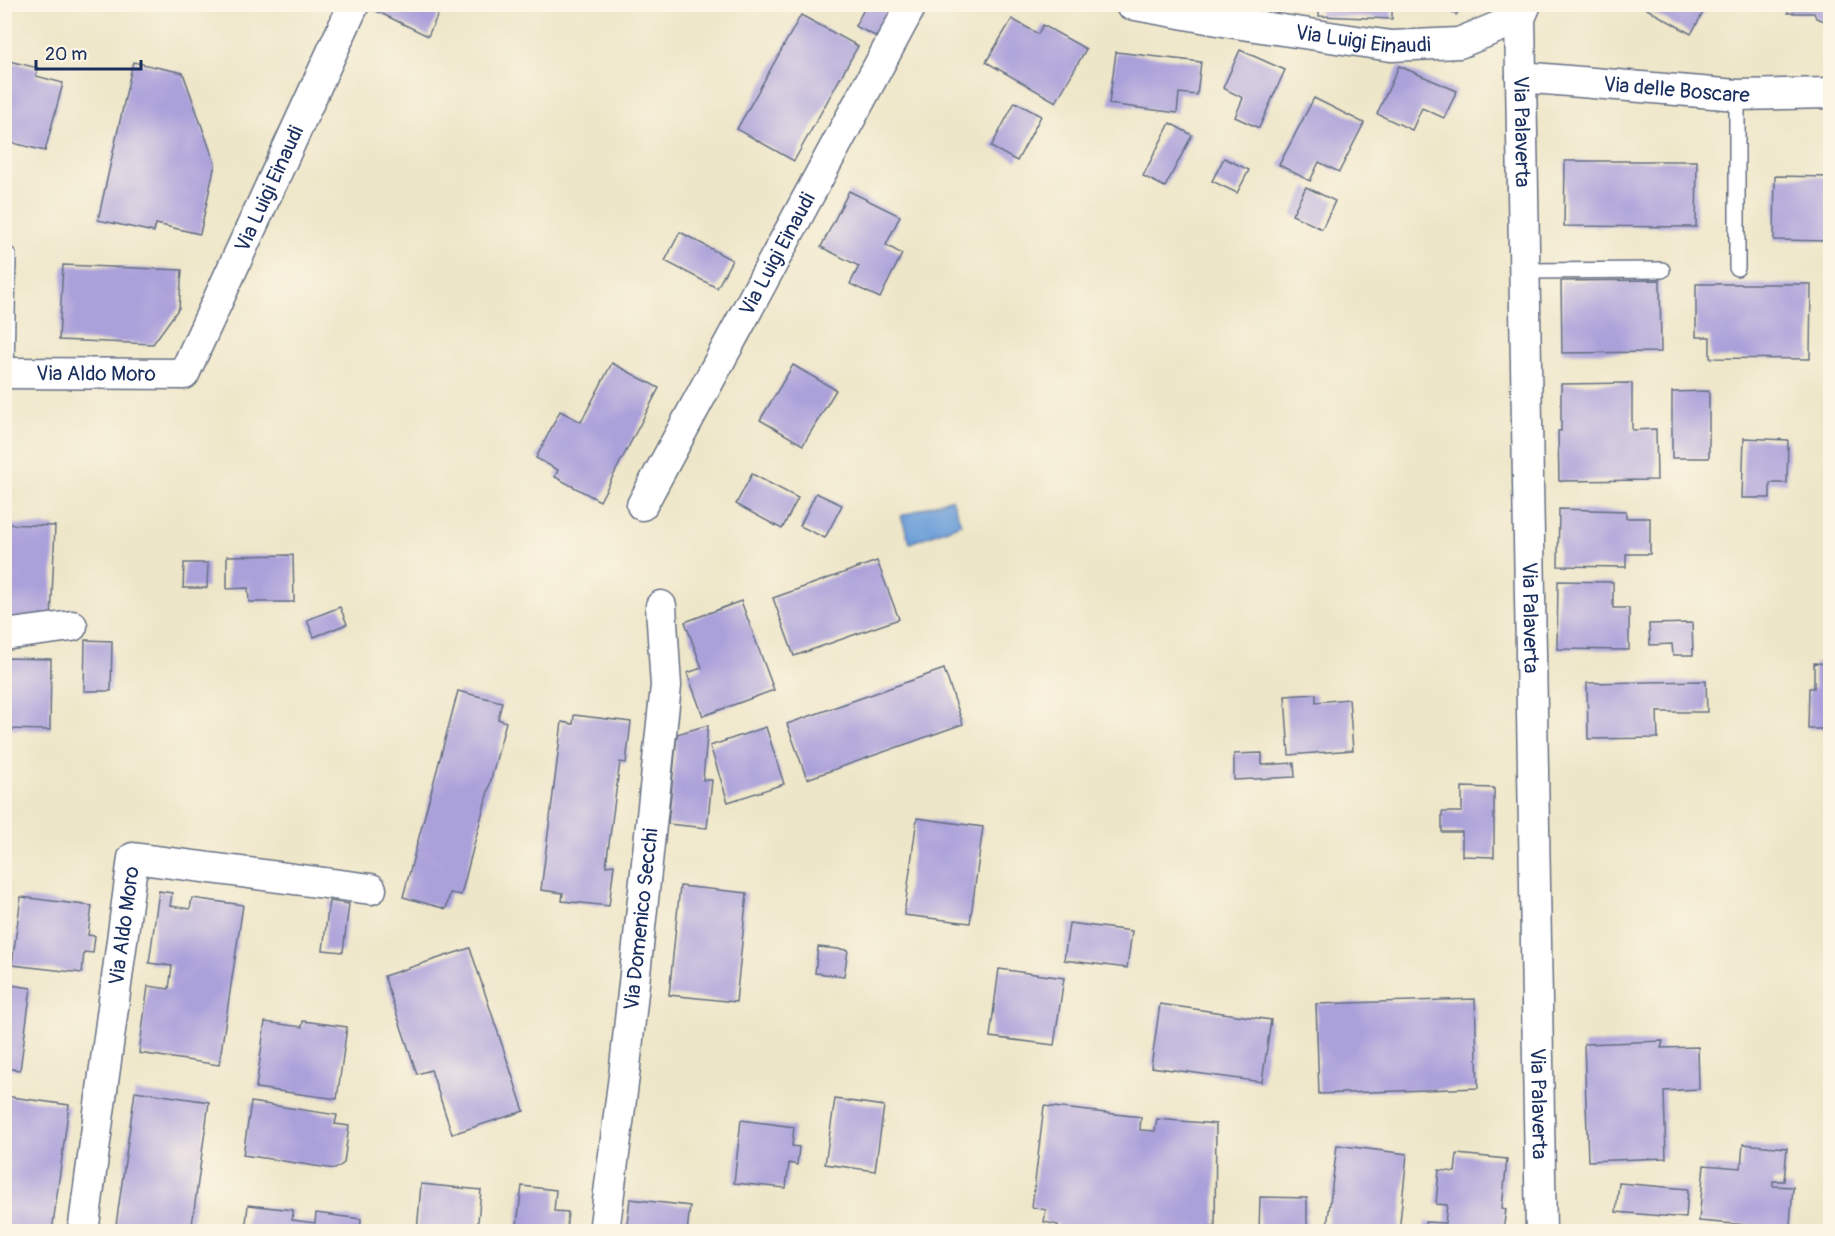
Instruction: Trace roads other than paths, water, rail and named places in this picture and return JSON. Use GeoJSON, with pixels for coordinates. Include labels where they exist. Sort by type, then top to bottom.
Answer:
{"type":"FeatureCollection","features":[{"type":"Feature","properties":{"kind":"street","name":"Via Luigi Einaudi"},"geometry":{"type":"LineString","coordinates":[[184,374],[354,4]]}},
{"type":"Feature","properties":{"kind":"street","name":"Via Luigi Einaudi"},"geometry":{"type":"LineString","coordinates":[[642,505],[912,4]]}},
{"type":"Feature","properties":{"kind":"street","name":"Via Luigi Einaudi"},"geometry":{"type":"LineString","coordinates":[[1130,4],[1234,23],[1391,46],[1459,43],[1523,11]]}},
{"type":"Feature","properties":{"kind":"street","name":"Via Palaverta"},"geometry":{"type":"LineString","coordinates":[[1523,11],[1521,77],[1541,1232]]}},
{"type":"Feature","properties":{"kind":"street","name":"Via delle Boscare"},"geometry":{"type":"LineString","coordinates":[[1521,77],[1737,95],[1830,93]]}},
{"type":"Feature","properties":{"kind":"street","name":"Via Aldo Moro"},"geometry":{"type":"LineString","coordinates":[[5,373],[184,374]]}},
{"type":"Feature","properties":{"kind":"street","name":"Via Domenico Secchi"},"geometry":{"type":"LineString","coordinates":[[604,1232],[624,1076],[666,686],[661,606]]}},
{"type":"Feature","properties":{"kind":"street"},"geometry":{"type":"LineString","coordinates":[[4,635],[72,626]]}},
{"type":"Feature","properties":{"kind":"street","name":"Via Aldo Moro"},"geometry":{"type":"LineString","coordinates":[[83,1232],[133,858],[370,889]]}},
{"type":"Feature","properties":{"kind":"lane"},"geometry":{"type":"LineString","coordinates":[[1737,95],[1737,267]]}},
{"type":"Feature","properties":{"kind":"lane","name":"Via Aldo Moro"},"geometry":{"type":"LineString","coordinates":[[5,373],[8,255]]}},
{"type":"Feature","properties":{"kind":"lane"},"geometry":{"type":"LineString","coordinates":[[1526,271],[1662,270]]}},
{"type":"Feature","properties":{"kind":"water"},"geometry":{"type":"Polygon","coordinates":[[[952,498],[961,524],[910,543],[901,516],[952,498]]]}}]}
